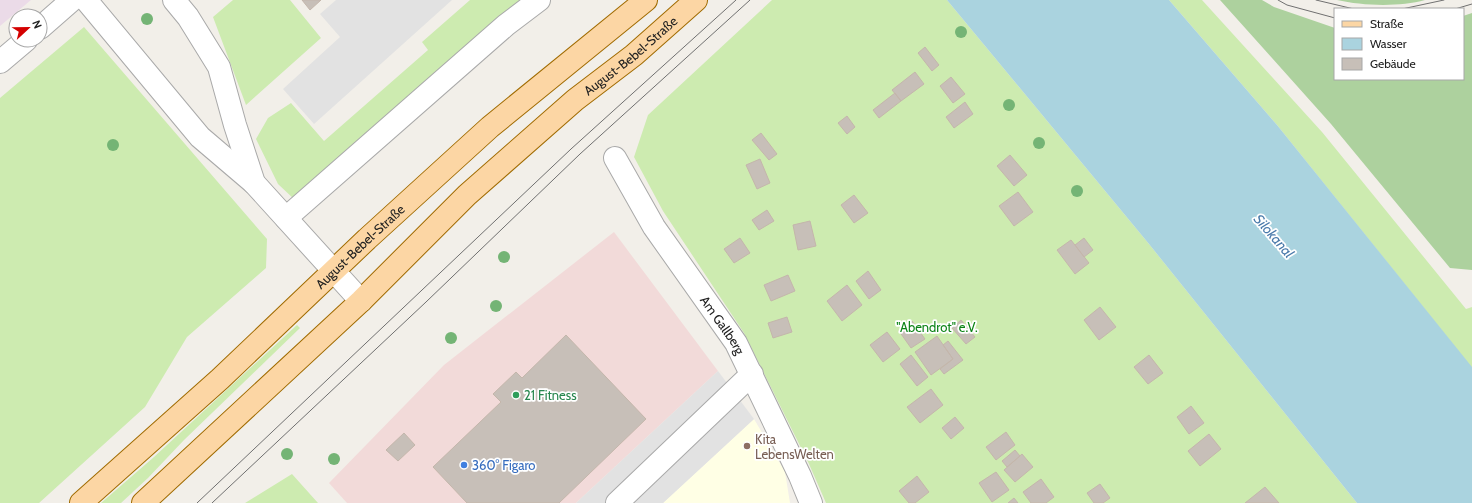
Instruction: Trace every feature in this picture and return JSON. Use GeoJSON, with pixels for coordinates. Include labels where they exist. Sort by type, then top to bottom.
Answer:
{"type":"FeatureCollection","features":[{"type":"Feature","properties":{"kind":"main road","name":"August-Bebel-Straße"},"geometry":{"type":"LineString","coordinates":[[81,503],[220,379],[490,127],[646,0]]}},
{"type":"Feature","properties":{"kind":"main road","name":"August-Bebel-Straße"},"geometry":{"type":"LineString","coordinates":[[143,503],[361,301],[467,195],[575,100],[634,55],[696,0]]}},
{"type":"Feature","properties":{"kind":"street"},"geometry":{"type":"LineString","coordinates":[[48,21],[72,0]]}},
{"type":"Feature","properties":{"kind":"street"},"geometry":{"type":"LineString","coordinates":[[86,0],[200,137],[254,183],[361,301]]}},
{"type":"Feature","properties":{"kind":"street"},"geometry":{"type":"LineString","coordinates":[[174,0],[188,17],[219,67],[235,125],[254,183]]}},
{"type":"Feature","properties":{"kind":"street"},"geometry":{"type":"LineString","coordinates":[[286,218],[506,25],[539,0]]}},
{"type":"Feature","properties":{"kind":"street"},"geometry":{"type":"LineString","coordinates":[[0,62],[17,48]]}},
{"type":"Feature","properties":{"kind":"street","name":"Am Gallberg"},"geometry":{"type":"LineString","coordinates":[[615,158],[654,227],[736,343],[800,476],[811,503]]}},
{"type":"Feature","properties":{"kind":"street"},"geometry":{"type":"LineString","coordinates":[[617,503],[752,374]]}},
{"type":"Feature","properties":{"kind":"shaded area"},"geometry":{"type":"Polygon","coordinates":[[[0,0],[31,0],[21,8],[8,8],[8,19],[0,26],[0,0]]]}},
{"type":"Feature","properties":{"kind":"shaded area"},"geometry":{"type":"Polygon","coordinates":[[[336,0],[452,0],[314,124],[283,89],[340,37],[320,14],[336,0]]]}},
{"type":"Feature","properties":{"kind":"shaded area"},"geometry":{"type":"Polygon","coordinates":[[[614,232],[718,371],[576,503],[347,503],[329,483],[444,365],[614,232]]]}},
{"type":"Feature","properties":{"kind":"shaded area"},"geometry":{"type":"Polygon","coordinates":[[[718,371],[754,419],[663,503],[576,503],[718,371]]]}},
{"type":"Feature","properties":{"kind":"shaded area","name":"Kita LebensWelten"},"geometry":{"type":"Polygon","coordinates":[[[754,419],[785,472],[790,503],[663,503],[754,419]]]}},
{"type":"Feature","properties":{"kind":"green space"},"geometry":{"type":"Polygon","coordinates":[[[233,0],[290,0],[321,38],[246,105],[213,17],[233,0]]]}},
{"type":"Feature","properties":{"kind":"green space"},"geometry":{"type":"Polygon","coordinates":[[[470,0],[522,0],[295,200],[278,184],[256,139],[268,118],[291,103],[324,141],[428,50],[422,42],[470,0]]]}},
{"type":"Feature","properties":{"kind":"green space","name":"\"Abendrot\" e.V."},"geometry":{"type":"Polygon","coordinates":[[[772,0],[947,0],[1149,244],[1357,503],[826,503],[809,464],[744,333],[663,211],[634,157],[648,115],[772,0]]]}},
{"type":"Feature","properties":{"kind":"green space"},"geometry":{"type":"Polygon","coordinates":[[[1169,0],[1202,0],[1322,132],[1466,309],[1472,307],[1472,368],[1277,125],[1169,0]]]}},
{"type":"Feature","properties":{"kind":"green space"},"geometry":{"type":"Polygon","coordinates":[[[1220,0],[1262,0],[1274,7],[1334,28],[1334,80],[1464,80],[1464,16],[1472,13],[1472,270],[1450,268],[1331,124],[1220,0]]]}},
{"type":"Feature","properties":{"kind":"green space"},"geometry":{"type":"Polygon","coordinates":[[[1337,0],[1425,0],[1404,4],[1381,5],[1358,4],[1337,0]]]}},
{"type":"Feature","properties":{"kind":"green space"},"geometry":{"type":"Polygon","coordinates":[[[84,27],[267,239],[266,268],[187,337],[145,407],[39,503],[0,503],[0,98],[84,27]]]}},
{"type":"Feature","properties":{"kind":"green space"},"geometry":{"type":"Polygon","coordinates":[[[297,325],[300,328],[121,503],[101,503],[154,457],[297,325]]]}},
{"type":"Feature","properties":{"kind":"green space"},"geometry":{"type":"Polygon","coordinates":[[[292,474],[318,503],[245,503],[292,474]]]}},
{"type":"Feature","properties":{"kind":"water","name":"Silokanal"},"geometry":{"type":"Polygon","coordinates":[[[947,0],[1169,0],[1277,125],[1472,367],[1472,503],[1357,503],[1149,244],[947,0]]]}},
{"type":"Feature","properties":{"kind":"building"},"geometry":{"type":"Polygon","coordinates":[[[302,0],[321,0],[310,10],[302,0]]]}},
{"type":"Feature","properties":{"kind":"building"},"geometry":{"type":"Polygon","coordinates":[[[925,47],[939,65],[932,71],[918,53],[925,47]]]}},
{"type":"Feature","properties":{"kind":"building"},"geometry":{"type":"Polygon","coordinates":[[[915,72],[924,84],[901,101],[892,90],[915,72]]]}},
{"type":"Feature","properties":{"kind":"building"},"geometry":{"type":"Polygon","coordinates":[[[951,77],[965,94],[953,103],[940,86],[951,77]]]}},
{"type":"Feature","properties":{"kind":"building"},"geometry":{"type":"Polygon","coordinates":[[[895,93],[901,101],[879,118],[873,110],[895,93]]]}},
{"type":"Feature","properties":{"kind":"building"},"geometry":{"type":"Polygon","coordinates":[[[965,102],[973,114],[954,128],[946,117],[965,102]]]}},
{"type":"Feature","properties":{"kind":"building"},"geometry":{"type":"Polygon","coordinates":[[[847,116],[855,127],[847,134],[838,123],[847,116]]]}},
{"type":"Feature","properties":{"kind":"building"},"geometry":{"type":"Polygon","coordinates":[[[761,133],[777,154],[769,160],[752,140],[761,133]]]}},
{"type":"Feature","properties":{"kind":"building"},"geometry":{"type":"Polygon","coordinates":[[[1010,155],[1027,175],[1014,186],[997,166],[1010,155]]]}},
{"type":"Feature","properties":{"kind":"building"},"geometry":{"type":"Polygon","coordinates":[[[760,159],[770,183],[757,189],[746,165],[760,159]]]}},
{"type":"Feature","properties":{"kind":"building"},"geometry":{"type":"Polygon","coordinates":[[[1018,192],[1033,212],[1014,226],[999,206],[1018,192]]]}},
{"type":"Feature","properties":{"kind":"building"},"geometry":{"type":"Polygon","coordinates":[[[854,195],[868,213],[854,223],[841,205],[854,195]]]}},
{"type":"Feature","properties":{"kind":"building"},"geometry":{"type":"Polygon","coordinates":[[[767,210],[774,221],[759,230],[752,220],[767,210]]]}},
{"type":"Feature","properties":{"kind":"building"},"geometry":{"type":"Polygon","coordinates":[[[810,221],[816,246],[798,250],[793,225],[810,221]]]}},
{"type":"Feature","properties":{"kind":"building"},"geometry":{"type":"Polygon","coordinates":[[[740,238],[750,253],[734,263],[724,249],[740,238]]]}},
{"type":"Feature","properties":{"kind":"building"},"geometry":{"type":"Polygon","coordinates":[[[1084,238],[1093,250],[1084,257],[1075,245],[1084,238]]]}},
{"type":"Feature","properties":{"kind":"building"},"geometry":{"type":"Polygon","coordinates":[[[1071,240],[1089,263],[1075,274],[1057,250],[1071,240]]]}},
{"type":"Feature","properties":{"kind":"building"},"geometry":{"type":"Polygon","coordinates":[[[868,271],[881,290],[869,299],[856,281],[868,271]]]}},
{"type":"Feature","properties":{"kind":"building"},"geometry":{"type":"Polygon","coordinates":[[[788,275],[795,291],[771,301],[764,285],[788,275]]]}},
{"type":"Feature","properties":{"kind":"building"},"geometry":{"type":"Polygon","coordinates":[[[847,285],[862,305],[842,321],[827,301],[847,285]]]}},
{"type":"Feature","properties":{"kind":"building"},"geometry":{"type":"Polygon","coordinates":[[[1100,307],[1116,327],[1099,340],[1084,320],[1100,307]]]}},
{"type":"Feature","properties":{"kind":"building"},"geometry":{"type":"Polygon","coordinates":[[[787,317],[792,332],[773,338],[768,323],[787,317]]]}},
{"type":"Feature","properties":{"kind":"building"},"geometry":{"type":"Polygon","coordinates":[[[961,320],[975,337],[966,344],[952,328],[961,320]]]}},
{"type":"Feature","properties":{"kind":"building"},"geometry":{"type":"Polygon","coordinates":[[[912,321],[925,339],[911,348],[899,331],[912,321]]]}},
{"type":"Feature","properties":{"kind":"building"},"geometry":{"type":"Polygon","coordinates":[[[887,332],[900,349],[883,362],[870,345],[887,332]]]}},
{"type":"Feature","properties":{"kind":"building"},"geometry":{"type":"Polygon","coordinates":[[[566,335],[646,419],[559,503],[467,503],[433,467],[501,402],[493,394],[516,372],[522,378],[566,335]]]}},
{"type":"Feature","properties":{"kind":"building"},"geometry":{"type":"Polygon","coordinates":[[[937,336],[953,359],[931,375],[915,352],[937,336]]]}},
{"type":"Feature","properties":{"kind":"building"},"geometry":{"type":"Polygon","coordinates":[[[948,341],[963,360],[944,374],[940,369],[953,359],[943,345],[948,341]]]}},
{"type":"Feature","properties":{"kind":"building"},"geometry":{"type":"Polygon","coordinates":[[[911,355],[928,377],[917,386],[900,364],[911,355]]]}},
{"type":"Feature","properties":{"kind":"building"},"geometry":{"type":"Polygon","coordinates":[[[1149,355],[1163,373],[1148,384],[1134,367],[1149,355]]]}},
{"type":"Feature","properties":{"kind":"building"},"geometry":{"type":"Polygon","coordinates":[[[931,389],[943,405],[920,423],[907,407],[931,389]]]}},
{"type":"Feature","properties":{"kind":"building"},"geometry":{"type":"Polygon","coordinates":[[[1191,406],[1204,423],[1189,434],[1177,417],[1191,406]]]}},
{"type":"Feature","properties":{"kind":"building"},"geometry":{"type":"Polygon","coordinates":[[[955,417],[964,428],[951,439],[942,428],[955,417]]]}},
{"type":"Feature","properties":{"kind":"building"},"geometry":{"type":"Polygon","coordinates":[[[1006,432],[1015,445],[996,460],[986,447],[1006,432]]]}},
{"type":"Feature","properties":{"kind":"building"},"geometry":{"type":"Polygon","coordinates":[[[404,433],[415,445],[398,461],[386,450],[404,433]]]}},
{"type":"Feature","properties":{"kind":"building"},"geometry":{"type":"Polygon","coordinates":[[[1209,434],[1221,449],[1200,466],[1188,451],[1209,434]]]}},
{"type":"Feature","properties":{"kind":"building"},"geometry":{"type":"Polygon","coordinates":[[[1015,450],[1020,456],[1007,467],[1002,461],[1015,450]]]}},
{"type":"Feature","properties":{"kind":"building"},"geometry":{"type":"Polygon","coordinates":[[[1022,454],[1033,467],[1015,482],[1004,470],[1022,454]]]}},
{"type":"Feature","properties":{"kind":"building"},"geometry":{"type":"Polygon","coordinates":[[[996,472],[1009,490],[992,502],[979,483],[996,472]]]}},
{"type":"Feature","properties":{"kind":"building"},"geometry":{"type":"Polygon","coordinates":[[[917,476],[929,492],[915,503],[909,503],[899,491],[917,476]]]}},
{"type":"Feature","properties":{"kind":"building"},"geometry":{"type":"Polygon","coordinates":[[[1041,479],[1054,497],[1046,503],[1031,503],[1023,492],[1041,479]]]}},
{"type":"Feature","properties":{"kind":"building"},"geometry":{"type":"Polygon","coordinates":[[[1100,484],[1110,498],[1103,503],[1094,503],[1087,493],[1100,484]]]}},
{"type":"Feature","properties":{"kind":"building"},"geometry":{"type":"Polygon","coordinates":[[[1265,487],[1279,503],[1245,503],[1265,487]]]}},
{"type":"Feature","properties":{"kind":"building"},"geometry":{"type":"Polygon","coordinates":[[[1014,498],[1018,503],[1008,503],[1014,498]]]}},
{"type":"Feature","properties":{"kind":"tram line"},"geometry":{"type":"LineString","coordinates":[[197,503],[571,149],[736,0]]}},
{"type":"Feature","properties":{"kind":"tram line"},"geometry":{"type":"LineString","coordinates":[[212,503],[426,302],[580,154],[750,0]]}},
{"type":"Feature","properties":{"kind":"tram line"},"geometry":{"type":"LineString","coordinates":[[1278,0],[1287,5],[1334,18]]}},
{"type":"Feature","properties":{"kind":"tram line"},"geometry":{"type":"LineString","coordinates":[[1316,0],[1350,8]]}},
{"type":"Feature","properties":{"kind":"tram line"},"geometry":{"type":"LineString","coordinates":[[1407,8],[1444,0]]}},
{"type":"Feature","properties":{"kind":"tram line"},"geometry":{"type":"LineString","coordinates":[[1458,8],[1472,4]]}},
{"type":"Feature","properties":{"kind":"place","name":"21 Fitness"},"geometry":{"type":"Point","coordinates":[516,395]}},
{"type":"Feature","properties":{"kind":"place","name":"Kita LebensWelten"},"geometry":{"type":"Point","coordinates":[747,446]}},
{"type":"Feature","properties":{"kind":"place","name":"360° Figaro"},"geometry":{"type":"Point","coordinates":[464,465]}}]}
